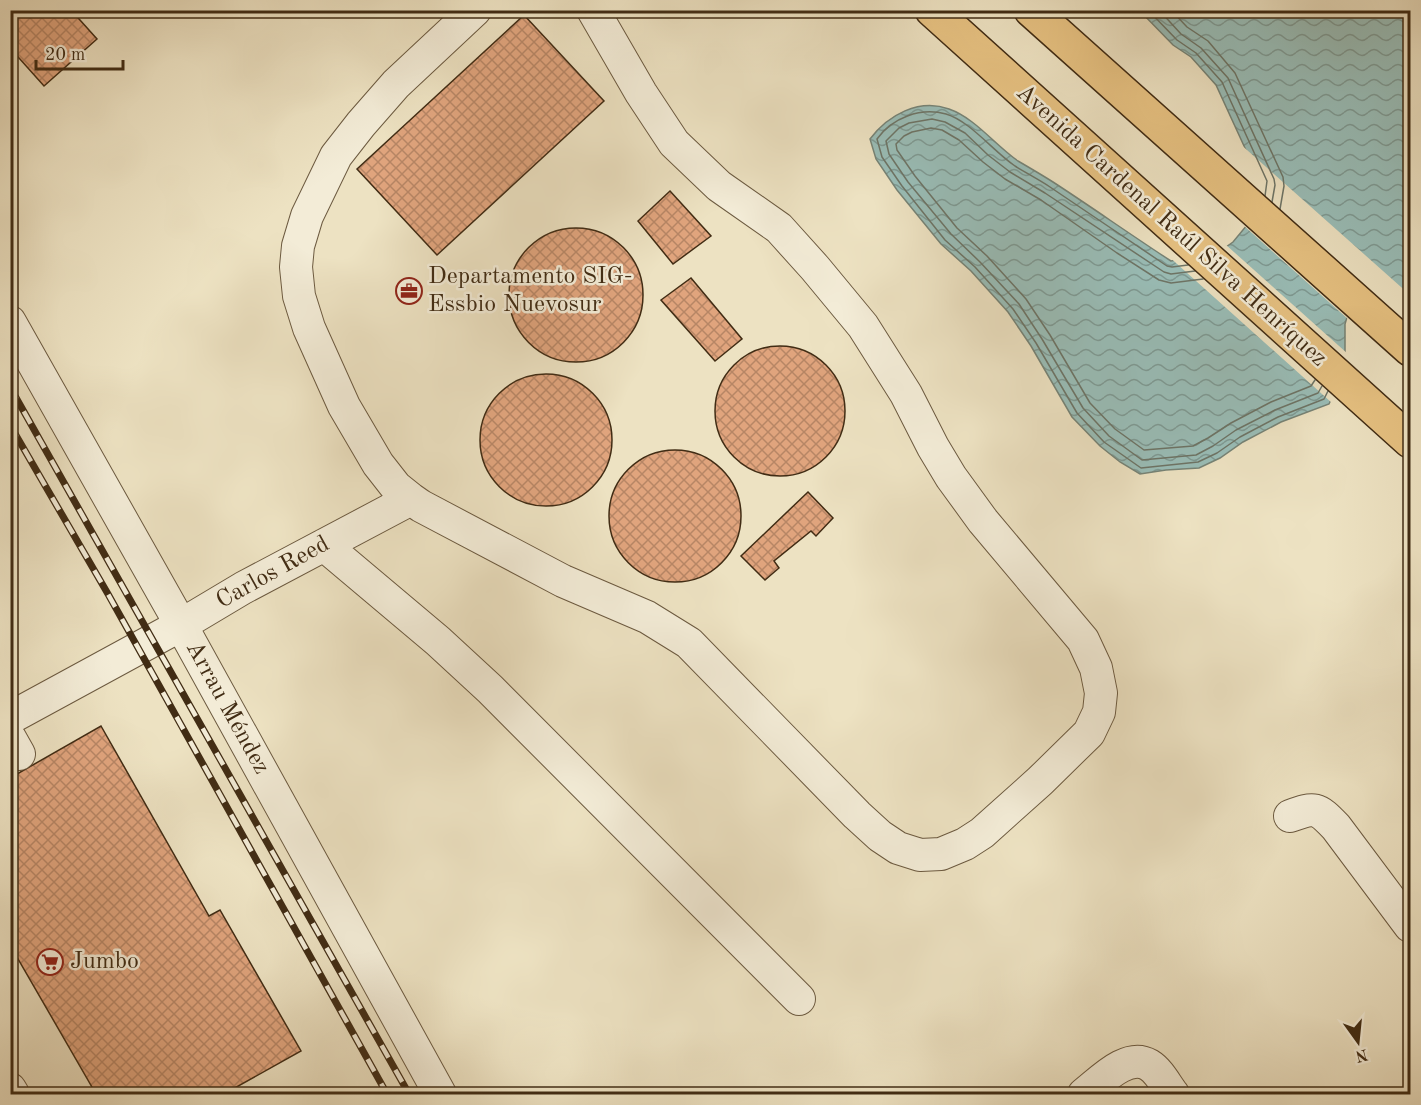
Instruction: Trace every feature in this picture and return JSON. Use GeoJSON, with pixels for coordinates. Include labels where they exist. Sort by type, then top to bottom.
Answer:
{"type":"FeatureCollection","features":[{"type":"Feature","properties":{"kind":"main road","name":"Avenida Cardenal Raúl Silva Henríquez"},"geometry":{"type":"LineString","coordinates":[[932,10],[1410,441]]}},
{"type":"Feature","properties":{"kind":"main road"},"geometry":{"type":"LineString","coordinates":[[1031,10],[1410,349]]}},
{"type":"Feature","properties":{"kind":"street"},"geometry":{"type":"LineString","coordinates":[[475,10],[396,84],[336,156],[307,216],[298,246],[296,267],[299,296],[309,328],[344,406],[378,464],[396,487],[421,506],[563,581],[647,617],[689,643],[856,815],[898,848],[920,855],[941,854],[965,844],[982,833],[1089,733],[1100,712],[1101,693],[1096,668],[1083,640],[983,521],[951,477],[906,394],[863,326],[779,228],[719,186],[674,143],[641,93],[593,10]]}},
{"type":"Feature","properties":{"kind":"street","name":"Arrau Méndez"},"geometry":{"type":"LineString","coordinates":[[10,322],[440,1095]]}},
{"type":"Feature","properties":{"kind":"street","name":"Carlos Reed"},"geometry":{"type":"LineString","coordinates":[[10,718],[181,626],[243,588],[411,499]]}},
{"type":"Feature","properties":{"kind":"street"},"geometry":{"type":"LineString","coordinates":[[324,545],[438,641],[490,689],[799,999]]}},
{"type":"Feature","properties":{"kind":"street"},"geometry":{"type":"LineString","coordinates":[[1290,816],[1309,809],[1322,813],[1336,827],[1410,926]]}},
{"type":"Feature","properties":{"kind":"street"},"geometry":{"type":"LineString","coordinates":[[1084,1095],[1119,1068],[1132,1062],[1148,1065],[1156,1071],[1173,1095]]}},
{"type":"Feature","properties":{"kind":"street"},"geometry":{"type":"LineString","coordinates":[[10,1089],[13,1095]]}},
{"type":"Feature","properties":{"kind":"water"},"geometry":{"type":"Polygon","coordinates":[[[1140,11],[1410,11],[1410,292],[1395,293],[1350,307],[1345,324],[1345,353],[1339,382],[1329,404],[1281,422],[1199,468],[1140,474],[1100,446],[1072,417],[1031,346],[1008,312],[971,271],[941,244],[897,190],[876,159],[870,139],[877,130],[905,111],[927,106],[949,109],[976,125],[1009,155],[1171,261],[1216,254],[1233,242],[1257,213],[1261,183],[1216,85],[1191,57],[1173,45],[1140,11]]]}},
{"type":"Feature","properties":{"kind":"pier"},"geometry":{"type":"Polygon","coordinates":[[[1238,142],[1410,295],[1366,303],[1353,309],[1349,320],[1243,225],[1254,212],[1258,184],[1238,142]]]}},
{"type":"Feature","properties":{"kind":"pier"},"geometry":{"type":"Polygon","coordinates":[[[1225,244],[1348,354],[1341,383],[1332,403],[1166,254],[1172,258],[1215,252],[1225,244]]]}},
{"type":"Feature","properties":{"kind":"building"},"geometry":{"type":"Polygon","coordinates":[[[10,10],[71,10],[97,39],[44,86],[10,48],[10,10]]]}},
{"type":"Feature","properties":{"kind":"building"},"geometry":{"type":"Polygon","coordinates":[[[524,15],[604,101],[437,255],[357,169],[524,15]]]}},
{"type":"Feature","properties":{"kind":"building"},"geometry":{"type":"Polygon","coordinates":[[[670,191],[711,236],[673,264],[638,221],[670,191]]]}},
{"type":"Feature","properties":{"kind":"building"},"geometry":{"type":"Polygon","coordinates":[[[576,228],[602,233],[624,247],[638,269],[643,295],[638,321],[624,343],[602,357],[576,362],[550,357],[528,343],[514,321],[509,295],[514,269],[528,247],[550,233],[576,228]]]}},
{"type":"Feature","properties":{"kind":"building"},"geometry":{"type":"Polygon","coordinates":[[[691,278],[742,339],[715,361],[661,300],[691,278]]]}},
{"type":"Feature","properties":{"kind":"building"},"geometry":{"type":"Polygon","coordinates":[[[780,346],[805,351],[826,365],[840,386],[845,411],[840,436],[826,457],[805,471],[780,476],[755,471],[734,457],[720,436],[715,411],[720,386],[734,365],[755,351],[780,346]]]}},
{"type":"Feature","properties":{"kind":"building"},"geometry":{"type":"Polygon","coordinates":[[[546,374],[571,379],[593,393],[607,415],[612,440],[607,465],[593,487],[571,501],[546,506],[521,501],[499,487],[485,465],[480,440],[485,415],[499,393],[521,379],[546,374]]]}},
{"type":"Feature","properties":{"kind":"building"},"geometry":{"type":"Polygon","coordinates":[[[675,450],[700,455],[722,469],[736,491],[741,516],[736,541],[722,563],[700,577],[675,582],[650,577],[628,563],[614,541],[609,516],[614,491],[628,469],[650,455],[675,450]]]}},
{"type":"Feature","properties":{"kind":"building"},"geometry":{"type":"Polygon","coordinates":[[[808,492],[833,518],[816,536],[811,531],[774,561],[779,568],[765,580],[741,556],[808,492]]]}},
{"type":"Feature","properties":{"kind":"building"},"geometry":{"type":"Polygon","coordinates":[[[101,726],[209,916],[220,910],[301,1051],[224,1094],[96,1094],[10,945],[10,778],[101,726]]]}},
{"type":"Feature","properties":{"kind":"railway"},"geometry":{"type":"LineString","coordinates":[[10,387],[409,1094]]}},
{"type":"Feature","properties":{"kind":"railway"},"geometry":{"type":"LineString","coordinates":[[10,425],[108,594],[387,1094]]}},
{"type":"Feature","properties":{"kind":"place","name":"Departamento SIG- Essbio Nuevosur"},"geometry":{"type":"Point","coordinates":[409,291]}},
{"type":"Feature","properties":{"kind":"place","name":"Jumbo"},"geometry":{"type":"Point","coordinates":[50,962]}}]}
